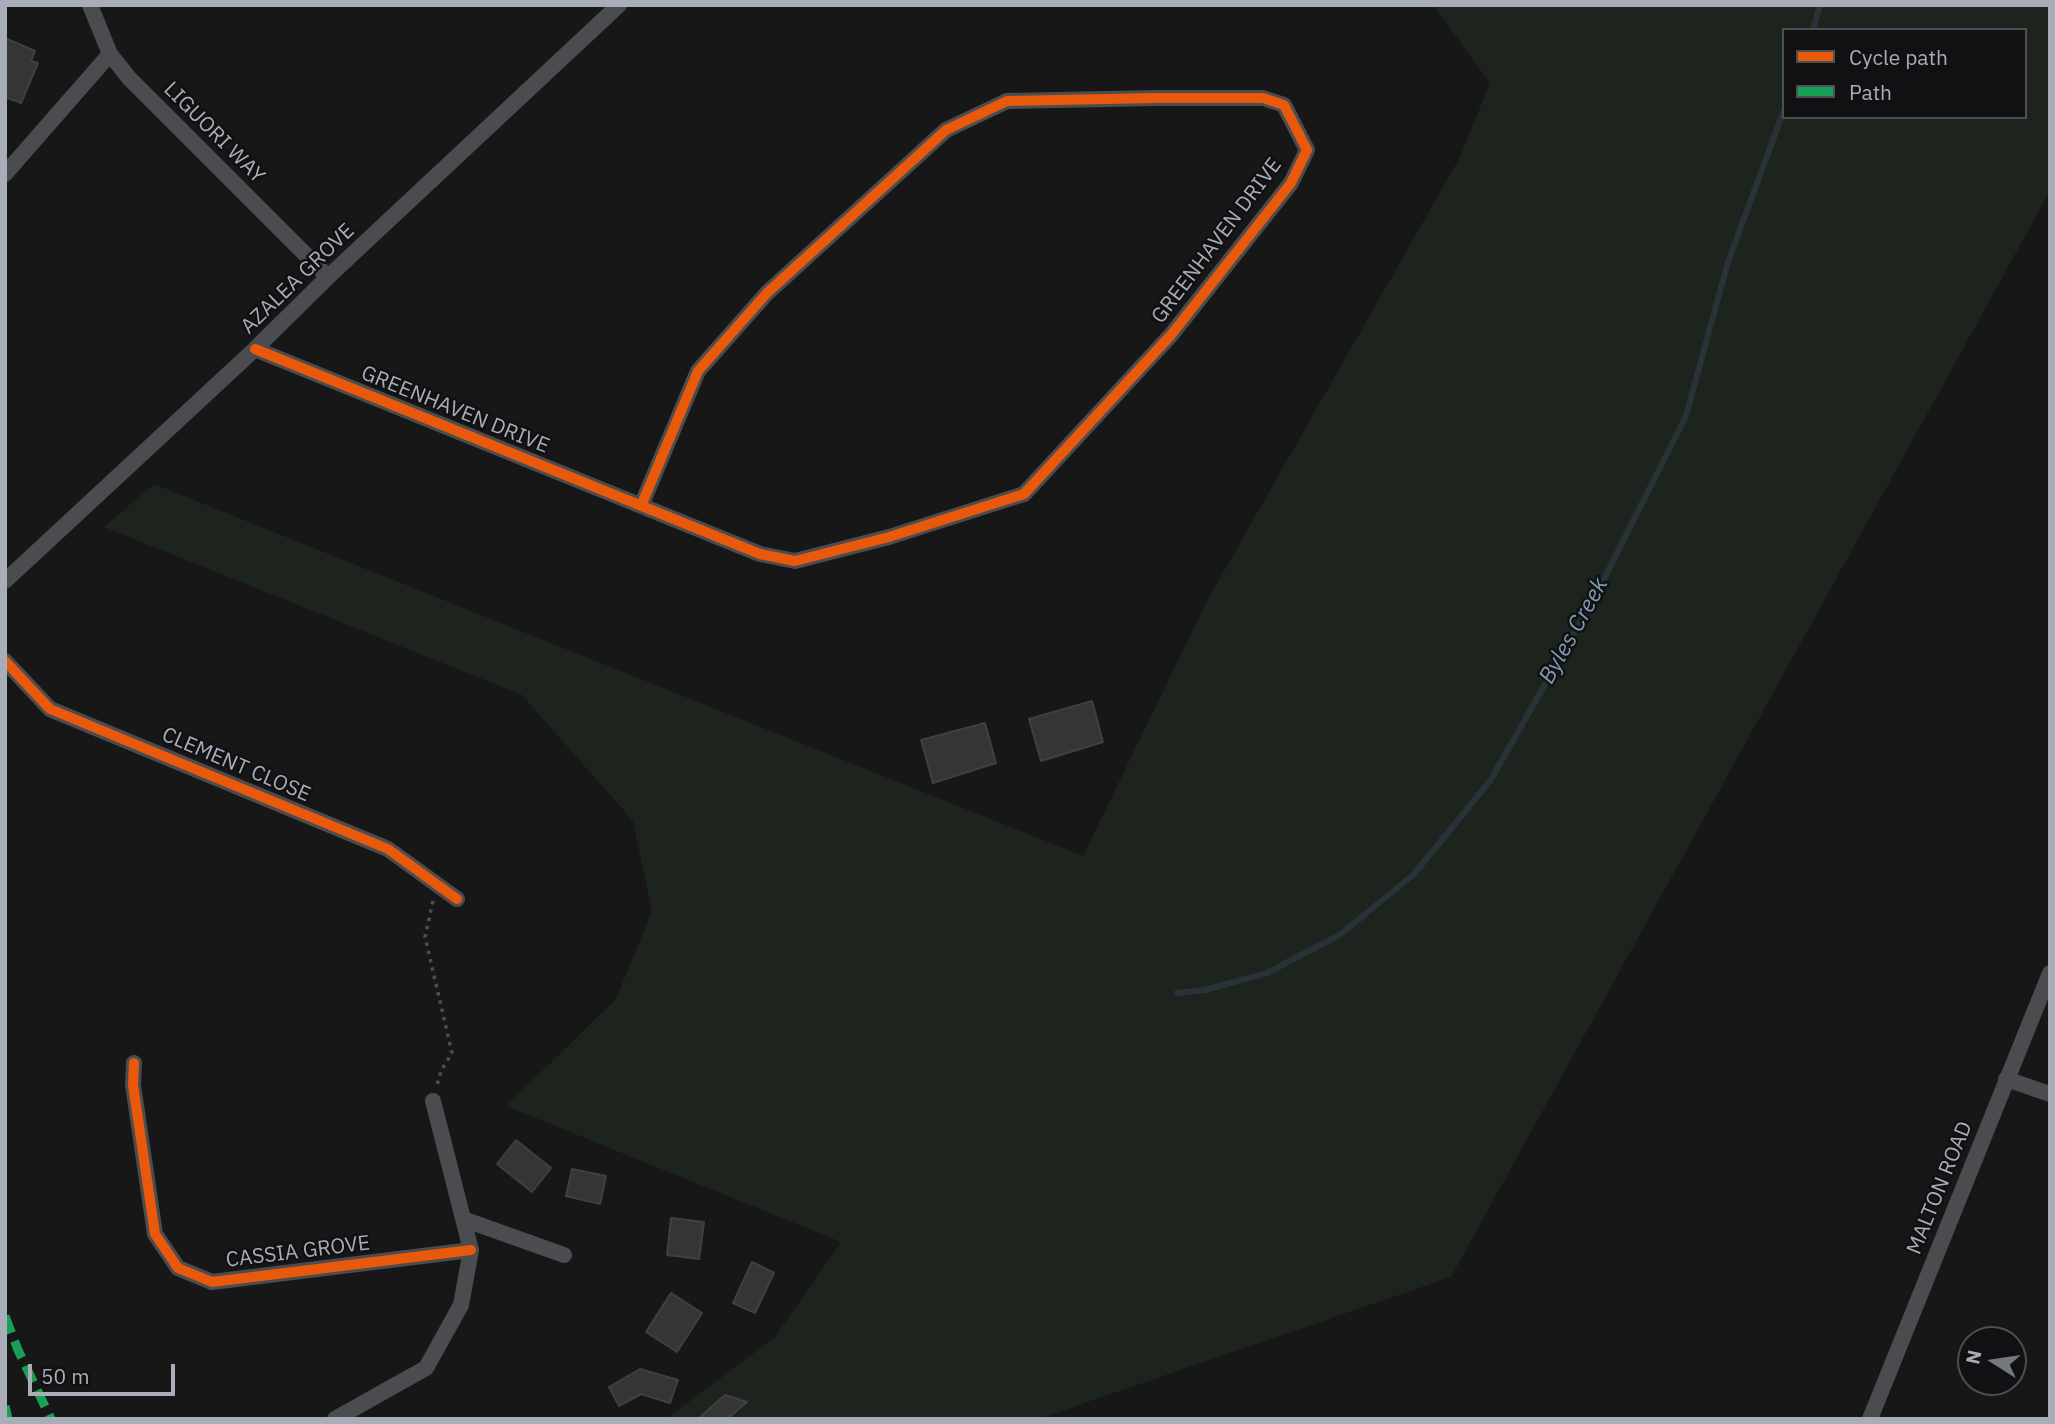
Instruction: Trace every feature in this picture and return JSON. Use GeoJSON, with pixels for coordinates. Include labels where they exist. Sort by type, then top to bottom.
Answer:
{"type":"FeatureCollection","features":[{"type":"Feature","properties":{"kind":"street","name":"LIGUORI WAY"},"geometry":{"type":"LineString","coordinates":[[90,5],[110,54],[129,78],[328,277]]}},
{"type":"Feature","properties":{"kind":"street","name":"AZALEA GROVE"},"geometry":{"type":"LineString","coordinates":[[5,581],[619,5]]}},
{"type":"Feature","properties":{"kind":"street"},"geometry":{"type":"LineString","coordinates":[[5,174],[110,54]]}},
{"type":"Feature","properties":{"kind":"street","name":"GREENHAVEN DRIVE"},"geometry":{"type":"LineString","coordinates":[[255,349],[641,506],[760,554],[795,561],[889,537],[1024,494],[1171,335],[1291,183],[1307,150],[1284,105],[1249,98],[1007,101],[946,131],[767,293],[698,371],[641,506]]}},
{"type":"Feature","properties":{"kind":"street","name":"CLEMENT CLOSE"},"geometry":{"type":"LineString","coordinates":[[5,662],[50,709],[388,849],[457,899]]}},
{"type":"Feature","properties":{"kind":"street","name":"MALTON ROAD"},"geometry":{"type":"LineString","coordinates":[[1870,1419],[2050,973]]}},
{"type":"Feature","properties":{"kind":"street","name":"CASSIA GROVE"},"geometry":{"type":"LineString","coordinates":[[134,1063],[133,1085],[155,1234],[178,1268],[212,1282],[471,1250]]}},
{"type":"Feature","properties":{"kind":"street"},"geometry":{"type":"LineString","coordinates":[[2006,1079],[2050,1094]]}},
{"type":"Feature","properties":{"kind":"street"},"geometry":{"type":"LineString","coordinates":[[335,1419],[426,1368],[461,1305],[471,1250],[433,1101]]}},
{"type":"Feature","properties":{"kind":"street"},"geometry":{"type":"LineString","coordinates":[[463,1219],[564,1255]]}},
{"type":"Feature","properties":{"kind":"path"},"geometry":{"type":"LineString","coordinates":[[433,1101],[441,1071],[452,1053],[425,937],[437,884]]}},
{"type":"Feature","properties":{"kind":"shaded area"},"geometry":{"type":"Polygon","coordinates":[[[1433,5],[2050,5],[2050,191],[1451,1277],[1038,1419],[666,1419],[775,1337],[841,1242],[506,1106],[616,999],[652,911],[633,821],[522,695],[104,527],[154,484],[1083,856],[1208,599],[1459,159],[1490,83],[1433,5]]]}},
{"type":"Feature","properties":{"kind":"building"},"geometry":{"type":"Polygon","coordinates":[[[5,38],[35,51],[31,61],[38,63],[21,103],[5,97],[5,38]]]}},
{"type":"Feature","properties":{"kind":"building"},"geometry":{"type":"Polygon","coordinates":[[[1092,701],[1103,742],[1041,761],[1029,719],[1092,701]]]}},
{"type":"Feature","properties":{"kind":"building"},"geometry":{"type":"Polygon","coordinates":[[[985,723],[996,763],[933,783],[921,740],[985,723]]]}},
{"type":"Feature","properties":{"kind":"building"},"geometry":{"type":"Polygon","coordinates":[[[516,1140],[551,1168],[532,1192],[497,1164],[516,1140]]]}},
{"type":"Feature","properties":{"kind":"building"},"geometry":{"type":"Polygon","coordinates":[[[572,1169],[606,1176],[600,1204],[566,1196],[572,1169]]]}},
{"type":"Feature","properties":{"kind":"building"},"geometry":{"type":"Polygon","coordinates":[[[671,1218],[704,1222],[699,1259],[667,1255],[671,1218]]]}},
{"type":"Feature","properties":{"kind":"building"},"geometry":{"type":"Polygon","coordinates":[[[752,1262],[774,1273],[755,1313],[733,1303],[752,1262]]]}},
{"type":"Feature","properties":{"kind":"building"},"geometry":{"type":"Polygon","coordinates":[[[671,1293],[702,1313],[677,1352],[646,1332],[671,1293]]]}},
{"type":"Feature","properties":{"kind":"building"},"geometry":{"type":"Polygon","coordinates":[[[640,1369],[678,1380],[670,1403],[641,1394],[619,1406],[609,1387],[640,1369]]]}},
{"type":"Feature","properties":{"kind":"building"},"geometry":{"type":"Polygon","coordinates":[[[725,1395],[747,1402],[727,1419],[698,1419],[725,1395]]]}},
{"type":"Feature","properties":{"kind":"waterway","name":"Byles Creek"},"geometry":{"type":"LineString","coordinates":[[1814,28],[1820,5]]}},
{"type":"Feature","properties":{"kind":"waterway","name":"Byles Creek"},"geometry":{"type":"LineString","coordinates":[[1177,993],[1205,990],[1267,973],[1341,934],[1414,874],[1490,781],[1598,591],[1686,416],[1728,262],[1782,115]]}},
{"type":"Feature","properties":{"kind":"marked path"},"geometry":{"type":"LineString","coordinates":[[5,1316],[51,1419]]}},
{"type":"Feature","properties":{"kind":"marked path"},"geometry":{"type":"LineString","coordinates":[[5,1406],[8,1419]]}},
{"type":"Feature","properties":{"kind":"cycle path"},"geometry":{"type":"LineString","coordinates":[[255,349],[760,554],[795,561],[889,537],[1024,494],[1171,335],[1291,183],[1307,150],[1284,105],[1263,98],[1007,101],[946,130],[767,293],[698,371],[641,506]]}},
{"type":"Feature","properties":{"kind":"cycle path"},"geometry":{"type":"LineString","coordinates":[[5,661],[50,709],[388,849],[457,899]]}},
{"type":"Feature","properties":{"kind":"cycle path"},"geometry":{"type":"LineString","coordinates":[[134,1063],[133,1085],[155,1234],[178,1268],[212,1282],[471,1250]]}}]}
